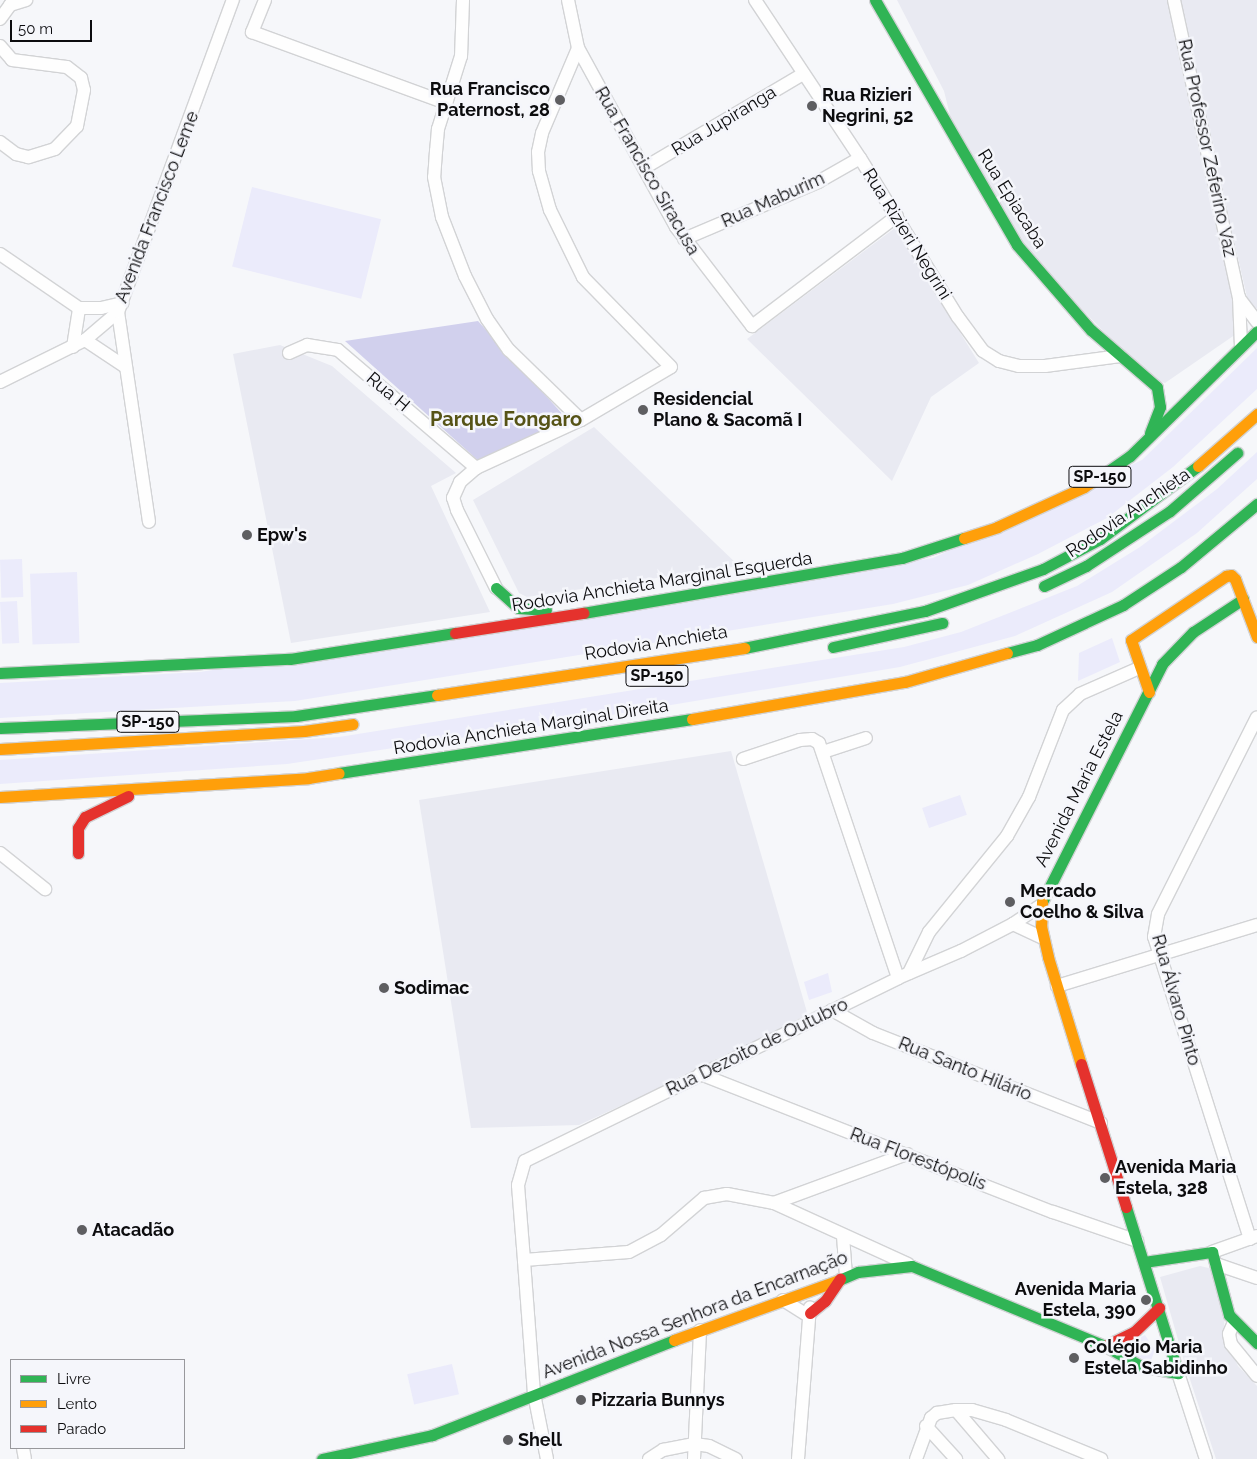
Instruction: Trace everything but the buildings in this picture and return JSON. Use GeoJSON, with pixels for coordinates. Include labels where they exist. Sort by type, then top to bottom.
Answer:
{"type":"FeatureCollection","features":[{"type":"Feature","properties":{"kind":"main road","name":"Rua Epiacaba"},"geometry":{"type":"LineString","coordinates":[[875,0],[1007,231],[1059,296],[1120,356],[1157,387],[1173,393],[1198,392]]}},
{"type":"Feature","properties":{"kind":"main road","name":"Rodovia Anchieta Marginal Esquerda"},"geometry":{"type":"LineString","coordinates":[[0,674],[290,659],[838,572],[944,546],[997,527],[1084,487],[1130,456],[1198,392],[1257,332]]}},
{"type":"Feature","properties":{"kind":"main road"},"geometry":{"type":"LineString","coordinates":[[1148,439],[1160,407],[1157,387]]}},
{"type":"Feature","properties":{"kind":"main road","name":"Rodovia Anchieta"},"geometry":{"type":"LineString","coordinates":[[0,728],[296,716],[749,647],[925,611],[1043,569],[1100,539],[1180,482],[1257,414]]}},
{"type":"Feature","properties":{"kind":"main road","name":"Rodovia Anchieta"},"geometry":{"type":"LineString","coordinates":[[1036,589],[1086,566],[1170,511],[1244,447]]}},
{"type":"Feature","properties":{"kind":"main road","name":"Rodovia Anchieta Marginal Direita"},"geometry":{"type":"LineString","coordinates":[[0,797],[138,790],[308,778],[826,698],[968,666],[1037,645],[1123,604],[1181,567],[1257,504]]}},
{"type":"Feature","properties":{"kind":"main road"},"geometry":{"type":"LineString","coordinates":[[1149,692],[1139,668],[1131,640],[1190,599],[1231,575],[1243,599],[1257,637]]}},
{"type":"Feature","properties":{"kind":"main road"},"geometry":{"type":"LineString","coordinates":[[496,588],[512,604],[525,611],[598,609]]}},
{"type":"Feature","properties":{"kind":"main road"},"geometry":{"type":"LineString","coordinates":[[495,602],[496,588]]}},
{"type":"Feature","properties":{"kind":"main road","name":"Avenida Maria Estela"},"geometry":{"type":"LineString","coordinates":[[1040,906],[1162,664],[1177,647],[1216,615],[1243,599]]}},
{"type":"Feature","properties":{"kind":"main road"},"geometry":{"type":"LineString","coordinates":[[464,632],[488,615]]}},
{"type":"Feature","properties":{"kind":"main road"},"geometry":{"type":"LineString","coordinates":[[816,650],[898,635],[956,619]]}},
{"type":"Feature","properties":{"kind":"main road","name":"SP-150"},"geometry":{"type":"LineString","coordinates":[[0,749],[304,732],[361,723]]}},
{"type":"Feature","properties":{"kind":"main road"},"geometry":{"type":"LineString","coordinates":[[78,853],[78,828],[85,817],[138,790]]}},
{"type":"Feature","properties":{"kind":"main road"},"geometry":{"type":"LineString","coordinates":[[1040,906],[1043,938],[1057,986],[1178,1373]]}},
{"type":"Feature","properties":{"kind":"main road"},"geometry":{"type":"LineString","coordinates":[[1144,1262],[1214,1258],[1226,1308],[1234,1322],[1257,1343]]}},
{"type":"Feature","properties":{"kind":"main road","name":"Avenida Nossa Senhora da Encarnação"},"geometry":{"type":"LineString","coordinates":[[322,1459],[432,1435],[700,1330],[783,1300],[811,1292],[843,1277],[884,1267],[912,1266],[1105,1346],[1141,1366],[1178,1373]]}},
{"type":"Feature","properties":{"kind":"main road"},"geometry":{"type":"LineString","coordinates":[[810,1314],[825,1301],[843,1277]]}},
{"type":"Feature","properties":{"kind":"main road"},"geometry":{"type":"LineString","coordinates":[[1105,1346],[1142,1327],[1159,1308]]}},
{"type":"Feature","properties":{"kind":"street"},"geometry":{"type":"LineString","coordinates":[[0,19],[10,5],[26,0]]}},
{"type":"Feature","properties":{"kind":"street","name":"Avenida Francisco Leme"},"geometry":{"type":"LineString","coordinates":[[0,382],[85,340],[120,307],[233,0]]}},
{"type":"Feature","properties":{"kind":"street"},"geometry":{"type":"LineString","coordinates":[[265,0],[252,32],[446,103]]}},
{"type":"Feature","properties":{"kind":"street"},"geometry":{"type":"LineString","coordinates":[[463,0],[461,56],[438,129],[434,177],[442,217],[465,276],[487,319],[509,350],[581,420]]}},
{"type":"Feature","properties":{"kind":"street","name":"Rua Francisco Siracusa"},"geometry":{"type":"LineString","coordinates":[[568,0],[578,48],[684,239],[752,326],[896,216]]}},
{"type":"Feature","properties":{"kind":"street","name":"Rua Rizieri Negrini"},"geometry":{"type":"LineString","coordinates":[[755,0],[860,158],[958,317],[983,351],[1000,361],[1045,366],[1120,356]]}},
{"type":"Feature","properties":{"kind":"street"},"geometry":{"type":"LineString","coordinates":[[882,13],[885,0]]}},
{"type":"Feature","properties":{"kind":"street","name":"Rua Professor Zeferino Vaz"},"geometry":{"type":"LineString","coordinates":[[1174,0],[1239,297],[1241,347]]}},
{"type":"Feature","properties":{"kind":"street"},"geometry":{"type":"LineString","coordinates":[[0,46],[12,60],[67,67],[81,78],[84,90],[77,126],[55,149],[28,157],[16,154],[0,142]]}},
{"type":"Feature","properties":{"kind":"street"},"geometry":{"type":"LineString","coordinates":[[496,588],[457,510],[455,490],[476,468],[581,420],[671,367],[583,277],[550,210],[539,171],[538,152],[542,133],[578,48]]}},
{"type":"Feature","properties":{"kind":"street","name":"Rua Jupiranga"},"geometry":{"type":"LineString","coordinates":[[644,168],[804,74]]}},
{"type":"Feature","properties":{"kind":"street","name":"Rua Maburim"},"geometry":{"type":"LineString","coordinates":[[684,239],[818,182],[860,158]]}},
{"type":"Feature","properties":{"kind":"street"},"geometry":{"type":"LineString","coordinates":[[0,254],[79,308],[120,307],[124,366],[149,522]]}},
{"type":"Feature","properties":{"kind":"street","name":"Rua Professor Zeferino Vaz"},"geometry":{"type":"LineString","coordinates":[[1239,297],[1257,322]]}},
{"type":"Feature","properties":{"kind":"street"},"geometry":{"type":"LineString","coordinates":[[73,347],[79,308]]}},
{"type":"Feature","properties":{"kind":"street"},"geometry":{"type":"LineString","coordinates":[[85,340],[124,366]]}},
{"type":"Feature","properties":{"kind":"street","name":"Rua H"},"geometry":{"type":"LineString","coordinates":[[289,353],[307,346],[338,350],[476,468]]}},
{"type":"Feature","properties":{"kind":"street"},"geometry":{"type":"LineString","coordinates":[[903,976],[929,932],[1008,836],[1028,797],[1063,710],[1080,694],[1139,668]]}},
{"type":"Feature","properties":{"kind":"street","name":"Rua Álvaro Pinto"},"geometry":{"type":"LineString","coordinates":[[1254,1238],[1158,954],[1154,937],[1158,914],[1257,717]]}},
{"type":"Feature","properties":{"kind":"street"},"geometry":{"type":"LineString","coordinates":[[823,752],[866,738]]}},
{"type":"Feature","properties":{"kind":"street"},"geometry":{"type":"LineString","coordinates":[[743,759],[812,739],[819,743],[903,976]]}},
{"type":"Feature","properties":{"kind":"street"},"geometry":{"type":"LineString","coordinates":[[0,853],[44,889]]}},
{"type":"Feature","properties":{"kind":"street","name":"Rua Dezoito de Outubro"},"geometry":{"type":"LineString","coordinates":[[524,1260],[518,1184],[521,1169],[536,1154],[1013,924],[1040,906]]}},
{"type":"Feature","properties":{"kind":"street"},"geometry":{"type":"LineString","coordinates":[[1013,924],[1043,938]]}},
{"type":"Feature","properties":{"kind":"street"},"geometry":{"type":"LineString","coordinates":[[1057,986],[1257,925]]}},
{"type":"Feature","properties":{"kind":"street","name":"Rua Santo Hilário"},"geometry":{"type":"LineString","coordinates":[[832,1010],[873,1033],[1100,1124]]}},
{"type":"Feature","properties":{"kind":"street","name":"Rua Florestópolis"},"geometry":{"type":"LineString","coordinates":[[700,1074],[1053,1212],[1136,1240]]}},
{"type":"Feature","properties":{"kind":"street"},"geometry":{"type":"LineString","coordinates":[[774,1203],[907,1154]]}},
{"type":"Feature","properties":{"kind":"street"},"geometry":{"type":"LineString","coordinates":[[547,1459],[534,1394],[524,1260],[629,1252],[661,1235],[693,1206],[712,1195],[741,1195],[774,1203],[912,1266]]}},
{"type":"Feature","properties":{"kind":"street"},"geometry":{"type":"LineString","coordinates":[[843,1236],[843,1277]]}},
{"type":"Feature","properties":{"kind":"street"},"geometry":{"type":"LineString","coordinates":[[1214,1258],[1254,1238]]}},
{"type":"Feature","properties":{"kind":"street"},"geometry":{"type":"LineString","coordinates":[[1214,1258],[1257,1278]]}},
{"type":"Feature","properties":{"kind":"street"},"geometry":{"type":"LineString","coordinates":[[798,1459],[811,1292]]}},
{"type":"Feature","properties":{"kind":"street"},"geometry":{"type":"LineString","coordinates":[[783,1300],[810,1314]]}},
{"type":"Feature","properties":{"kind":"street"},"geometry":{"type":"LineString","coordinates":[[1234,1322],[1229,1334],[1231,1344],[1257,1376]]}},
{"type":"Feature","properties":{"kind":"street"},"geometry":{"type":"LineString","coordinates":[[694,1459],[700,1330]]}},
{"type":"Feature","properties":{"kind":"street"},"geometry":{"type":"LineString","coordinates":[[1178,1373],[1206,1459]]}},
{"type":"Feature","properties":{"kind":"street"},"geometry":{"type":"LineString","coordinates":[[956,1410],[998,1459]]}},
{"type":"Feature","properties":{"kind":"street"},"geometry":{"type":"LineString","coordinates":[[916,1459],[926,1426],[937,1413],[956,1410],[972,1410],[1006,1420],[1101,1459]]}},
{"type":"Feature","properties":{"kind":"street"},"geometry":{"type":"LineString","coordinates":[[926,1426],[956,1459]]}},
{"type":"Feature","properties":{"kind":"street"},"geometry":{"type":"LineString","coordinates":[[649,1459],[664,1450],[695,1444],[709,1446],[736,1459]]}},
{"type":"Feature","properties":{"kind":"shaded area"},"geometry":{"type":"Polygon","coordinates":[[[897,0],[1169,0],[1239,332],[1165,383],[1149,378],[1023,249],[954,131],[944,91],[897,0]]]}},
{"type":"Feature","properties":{"kind":"shaded area"},"geometry":{"type":"Polygon","coordinates":[[[1178,0],[1257,0],[1257,308],[1251,314],[1178,0]]]}},
{"type":"Feature","properties":{"kind":"shaded area"},"geometry":{"type":"Polygon","coordinates":[[[252,187],[381,219],[361,299],[232,267],[252,187]]]}},
{"type":"Feature","properties":{"kind":"shaded area"},"geometry":{"type":"Polygon","coordinates":[[[895,228],[979,363],[931,397],[892,481],[747,339],[895,228]]]}},
{"type":"Feature","properties":{"kind":"shaded area"},"geometry":{"type":"Polygon","coordinates":[[[478,321],[566,418],[481,463],[345,341],[478,321]]]}},
{"type":"Feature","properties":{"kind":"shaded area"},"geometry":{"type":"Polygon","coordinates":[[[280,345],[332,366],[456,473],[431,486],[490,612],[291,643],[233,354],[280,345]]]}},
{"type":"Feature","properties":{"kind":"shaded area"},"geometry":{"type":"Polygon","coordinates":[[[1257,348],[1257,389],[1173,467],[1107,518],[1038,554],[968,585],[893,604],[295,701],[0,718],[0,683],[200,672],[933,558],[1142,460],[1257,348]]]}},
{"type":"Feature","properties":{"kind":"shaded area"},"geometry":{"type":"Polygon","coordinates":[[[594,427],[739,566],[527,597],[519,593],[473,500],[594,427]]]}},
{"type":"Feature","properties":{"kind":"shaded area"},"geometry":{"type":"Polygon","coordinates":[[[1257,452],[1257,479],[1197,533],[1112,592],[1015,636],[900,667],[587,719],[287,764],[0,784],[0,760],[339,737],[904,647],[961,632],[1077,586],[1140,547],[1217,489],[1257,452]]]}},
{"type":"Feature","properties":{"kind":"shaded area"},"geometry":{"type":"Polygon","coordinates":[[[22,559],[23,597],[1,598],[0,560],[22,559]]]}},
{"type":"Feature","properties":{"kind":"shaded area"},"geometry":{"type":"Polygon","coordinates":[[[77,572],[79,643],[33,645],[30,574],[77,572]]]}},
{"type":"Feature","properties":{"kind":"shaded area"},"geometry":{"type":"Polygon","coordinates":[[[17,601],[19,643],[2,644],[0,602],[17,601]]]}},
{"type":"Feature","properties":{"kind":"shaded area"},"geometry":{"type":"Polygon","coordinates":[[[1112,638],[1120,662],[1078,681],[1079,653],[1112,638]]]}},
{"type":"Feature","properties":{"kind":"shaded area"},"geometry":{"type":"Polygon","coordinates":[[[731,751],[809,1019],[579,1125],[471,1128],[419,800],[731,751]]]}},
{"type":"Feature","properties":{"kind":"shaded area"},"geometry":{"type":"Polygon","coordinates":[[[960,795],[967,815],[929,828],[922,808],[960,795]]]}},
{"type":"Feature","properties":{"kind":"shaded area"},"geometry":{"type":"Polygon","coordinates":[[[828,973],[832,992],[809,1000],[804,982],[828,973]]]}},
{"type":"Feature","properties":{"kind":"shaded area"},"geometry":{"type":"Polygon","coordinates":[[[1200,1266],[1213,1269],[1225,1317],[1223,1334],[1238,1366],[1257,1386],[1257,1459],[1216,1459],[1185,1364],[1160,1277],[1200,1266]]]}},
{"type":"Feature","properties":{"kind":"shaded area"},"geometry":{"type":"Polygon","coordinates":[[[1145,1335],[1155,1350],[1150,1363],[1120,1347],[1145,1335]]]}},
{"type":"Feature","properties":{"kind":"shaded area"},"geometry":{"type":"Polygon","coordinates":[[[452,1364],[459,1394],[414,1405],[407,1374],[452,1364]]]}},
{"type":"Feature","properties":{"kind":"traffic: fast"},"geometry":{"type":"LineString","coordinates":[[875,0],[1017,245],[1091,330],[1157,387]]}},
{"type":"Feature","properties":{"kind":"traffic: fast"},"geometry":{"type":"LineString","coordinates":[[1104,474],[1130,456],[1257,331]]}},
{"type":"Feature","properties":{"kind":"traffic: fast"},"geometry":{"type":"LineString","coordinates":[[1150,433],[1160,407],[1157,387]]}},
{"type":"Feature","properties":{"kind":"traffic: fast"},"geometry":{"type":"LineString","coordinates":[[1044,586],[1086,566],[1170,511],[1237,453]]}},
{"type":"Feature","properties":{"kind":"traffic: fast"},"geometry":{"type":"LineString","coordinates":[[744,648],[925,611],[1043,569],[1100,539],[1198,466]]}},
{"type":"Feature","properties":{"kind":"traffic: fast"},"geometry":{"type":"LineString","coordinates":[[1007,653],[1037,645],[1123,605],[1181,567],[1257,504]]}},
{"type":"Feature","properties":{"kind":"traffic: fast"},"geometry":{"type":"LineString","coordinates":[[583,613],[902,558],[964,538]]}},
{"type":"Feature","properties":{"kind":"traffic: fast"},"geometry":{"type":"LineString","coordinates":[[496,588],[518,608],[546,610]]}},
{"type":"Feature","properties":{"kind":"traffic: fast"},"geometry":{"type":"LineString","coordinates":[[1042,902],[1162,664],[1193,632],[1243,599]]}},
{"type":"Feature","properties":{"kind":"traffic: fast"},"geometry":{"type":"LineString","coordinates":[[833,647],[942,623]]}},
{"type":"Feature","properties":{"kind":"traffic: fast"},"geometry":{"type":"LineString","coordinates":[[0,673],[290,659],[455,633]]}},
{"type":"Feature","properties":{"kind":"traffic: fast"},"geometry":{"type":"LineString","coordinates":[[0,728],[296,716],[437,695]]}},
{"type":"Feature","properties":{"kind":"traffic: fast"},"geometry":{"type":"LineString","coordinates":[[339,773],[692,719]]}},
{"type":"Feature","properties":{"kind":"traffic: fast"},"geometry":{"type":"LineString","coordinates":[[839,1280],[858,1272],[912,1266],[1105,1346],[1141,1366],[1178,1373],[1126,1207]]}},
{"type":"Feature","properties":{"kind":"traffic: fast"},"geometry":{"type":"LineString","coordinates":[[1144,1262],[1212,1252],[1229,1315],[1257,1343]]}},
{"type":"Feature","properties":{"kind":"traffic: fast"},"geometry":{"type":"LineString","coordinates":[[322,1459],[432,1435],[674,1340]]}},
{"type":"Feature","properties":{"kind":"traffic: slow"},"geometry":{"type":"LineString","coordinates":[[1198,466],[1257,414]]}},
{"type":"Feature","properties":{"kind":"traffic: slow"},"geometry":{"type":"LineString","coordinates":[[964,538],[997,527],[1084,487],[1104,474]]}},
{"type":"Feature","properties":{"kind":"traffic: slow"},"geometry":{"type":"LineString","coordinates":[[1149,692],[1131,640],[1226,576],[1231,575],[1235,579],[1257,637]]}},
{"type":"Feature","properties":{"kind":"traffic: slow"},"geometry":{"type":"LineString","coordinates":[[437,695],[744,648]]}},
{"type":"Feature","properties":{"kind":"traffic: slow"},"geometry":{"type":"LineString","coordinates":[[692,719],[905,682],[1007,653]]}},
{"type":"Feature","properties":{"kind":"traffic: slow"},"geometry":{"type":"LineString","coordinates":[[0,749],[304,731],[353,724]]}},
{"type":"Feature","properties":{"kind":"traffic: slow"},"geometry":{"type":"LineString","coordinates":[[0,797],[308,778],[339,773]]}},
{"type":"Feature","properties":{"kind":"traffic: slow"},"geometry":{"type":"LineString","coordinates":[[1042,902],[1041,926],[1048,957],[1081,1064]]}},
{"type":"Feature","properties":{"kind":"traffic: slow"},"geometry":{"type":"LineString","coordinates":[[674,1340],[839,1280]]}},
{"type":"Feature","properties":{"kind":"traffic: jam"},"geometry":{"type":"LineString","coordinates":[[455,633],[583,613]]}},
{"type":"Feature","properties":{"kind":"traffic: jam"},"geometry":{"type":"LineString","coordinates":[[78,853],[78,828],[85,817],[128,796]]}},
{"type":"Feature","properties":{"kind":"traffic: jam"},"geometry":{"type":"LineString","coordinates":[[1081,1064],[1126,1207]]}},
{"type":"Feature","properties":{"kind":"traffic: jam"},"geometry":{"type":"LineString","coordinates":[[810,1313],[825,1301],[840,1279]]}},
{"type":"Feature","properties":{"kind":"traffic: jam"},"geometry":{"type":"LineString","coordinates":[[1105,1346],[1134,1332],[1159,1308]]}},
{"type":"Feature","properties":{"kind":"place","name":"Rua Francisco Paternost, 28"},"geometry":{"type":"Point","coordinates":[560,100]}},
{"type":"Feature","properties":{"kind":"place","name":"Rua Rizieri Negrini, 52"},"geometry":{"type":"Point","coordinates":[812,106]}},
{"type":"Feature","properties":{"kind":"place","name":"Residencial Plano & Sacomã I"},"geometry":{"type":"Point","coordinates":[643,410]}},
{"type":"Feature","properties":{"kind":"place","name":"Epw's"},"geometry":{"type":"Point","coordinates":[247,535]}},
{"type":"Feature","properties":{"kind":"place","name":"Mercado Coelho & Silva"},"geometry":{"type":"Point","coordinates":[1010,902]}},
{"type":"Feature","properties":{"kind":"place","name":"Sodimac"},"geometry":{"type":"Point","coordinates":[384,988]}},
{"type":"Feature","properties":{"kind":"place","name":"Avenida Maria Estela, 328"},"geometry":{"type":"Point","coordinates":[1105,1178]}},
{"type":"Feature","properties":{"kind":"place","name":"Atacadão"},"geometry":{"type":"Point","coordinates":[82,1230]}},
{"type":"Feature","properties":{"kind":"place","name":"Avenida Maria Estela, 390"},"geometry":{"type":"Point","coordinates":[1146,1300]}},
{"type":"Feature","properties":{"kind":"place","name":"Colégio Maria Estela Sabidinho"},"geometry":{"type":"Point","coordinates":[1074,1358]}},
{"type":"Feature","properties":{"kind":"place","name":"Pizzaria Bunnys"},"geometry":{"type":"Point","coordinates":[581,1400]}},
{"type":"Feature","properties":{"kind":"place","name":"Shell"},"geometry":{"type":"Point","coordinates":[508,1440]}},
{"type":"Feature","properties":{"kind":"district","name":"Parque Fongaro"},"geometry":{"type":"Point","coordinates":[506,419]}}]}
